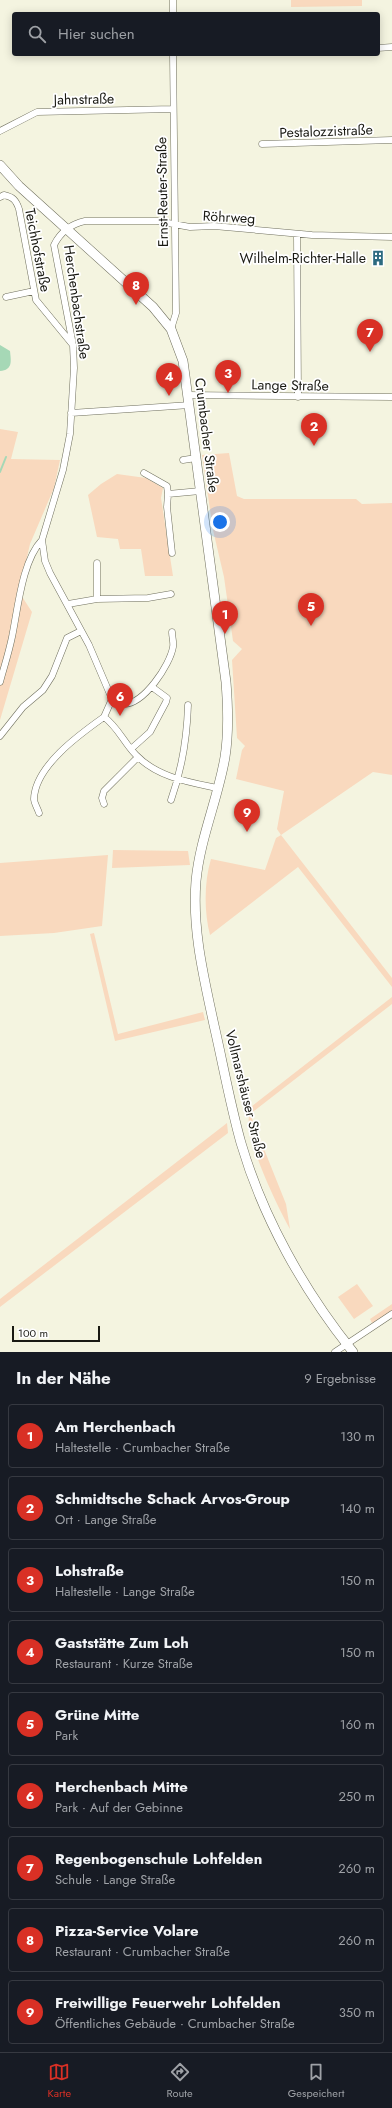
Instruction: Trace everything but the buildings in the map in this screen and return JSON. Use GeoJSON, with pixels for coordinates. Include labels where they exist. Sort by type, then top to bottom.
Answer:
{"type":"FeatureCollection","features":[{"type":"Feature","properties":{"kind":"main road","name":"Crumbacher Straße"},"geometry":{"type":"LineString","coordinates":[[0,165],[19,186],[136,289],[153,307],[171,329],[183,361],[190,405],[227,699],[227,743],[200,852]]}},
{"type":"Feature","properties":{"kind":"main road","name":"Vollmarshäuser Straße"},"geometry":{"type":"LineString","coordinates":[[200,852],[194,914],[201,962],[231,1104],[242,1144],[260,1194],[284,1244],[311,1291],[350,1348]]}},
{"type":"Feature","properties":{"kind":"street"},"geometry":{"type":"LineString","coordinates":[[172,0],[173,12]]}},
{"type":"Feature","properties":{"kind":"street"},"geometry":{"type":"LineString","coordinates":[[380,48],[392,47]]}},
{"type":"Feature","properties":{"kind":"street","name":"Ernst-Reuter-Straße"},"geometry":{"type":"LineString","coordinates":[[171,329],[176,313],[173,56]]}},
{"type":"Feature","properties":{"kind":"street","name":"Jahnstraße"},"geometry":{"type":"LineString","coordinates":[[0,131],[37,112],[173,110]]}},
{"type":"Feature","properties":{"kind":"street","name":"Pestalozzistraße"},"geometry":{"type":"LineString","coordinates":[[262,144],[392,140]]}},
{"type":"Feature","properties":{"kind":"street"},"geometry":{"type":"LineString","coordinates":[[0,197],[4,195],[10,196],[19,186]]}},
{"type":"Feature","properties":{"kind":"street","name":"Teichhofstraße"},"geometry":{"type":"LineString","coordinates":[[10,196],[16,200],[20,209],[36,300],[73,346]]}},
{"type":"Feature","properties":{"kind":"street","name":"Röhrweg"},"geometry":{"type":"LineString","coordinates":[[66,228],[85,221],[157,221],[176,224],[297,234],[392,237]]}},
{"type":"Feature","properties":{"kind":"street","name":"Herchenbachstraße"},"geometry":{"type":"LineString","coordinates":[[0,682],[24,580],[35,548],[42,540],[63,470],[70,434],[74,368],[73,346],[54,245],[66,228]]}},
{"type":"Feature","properties":{"kind":"street"},"geometry":{"type":"LineString","coordinates":[[297,234],[298,397]]}},
{"type":"Feature","properties":{"kind":"street"},"geometry":{"type":"LineString","coordinates":[[6,297],[34,291]]}},
{"type":"Feature","properties":{"kind":"street","name":"Lange Straße"},"geometry":{"type":"LineString","coordinates":[[188,395],[392,397]]}},
{"type":"Feature","properties":{"kind":"street"},"geometry":{"type":"LineString","coordinates":[[71,413],[190,405]]}},
{"type":"Feature","properties":{"kind":"street"},"geometry":{"type":"LineString","coordinates":[[183,460],[196,458]]}},
{"type":"Feature","properties":{"kind":"street"},"geometry":{"type":"LineString","coordinates":[[144,473],[167,486],[167,507],[172,553]]}},
{"type":"Feature","properties":{"kind":"street"},"geometry":{"type":"LineString","coordinates":[[168,494],[200,491]]}},
{"type":"Feature","properties":{"kind":"street"},"geometry":{"type":"LineString","coordinates":[[42,540],[45,561],[68,604],[112,699],[124,704],[142,695],[152,687],[170,657],[173,647],[172,632]]}},
{"type":"Feature","properties":{"kind":"street"},"geometry":{"type":"LineString","coordinates":[[97,563],[97,600]]}},
{"type":"Feature","properties":{"kind":"street"},"geometry":{"type":"LineString","coordinates":[[68,604],[97,600],[148,598],[171,594]]}},
{"type":"Feature","properties":{"kind":"street"},"geometry":{"type":"LineString","coordinates":[[0,736],[9,722],[23,707],[43,690],[52,676],[67,638],[81,631]]}},
{"type":"Feature","properties":{"kind":"street"},"geometry":{"type":"LineString","coordinates":[[131,749],[150,732],[166,702],[167,698],[152,687]]}},
{"type":"Feature","properties":{"kind":"street"},"geometry":{"type":"LineString","coordinates":[[39,813],[34,800],[38,784],[54,757],[104,717],[112,699]]}},
{"type":"Feature","properties":{"kind":"street"},"geometry":{"type":"LineString","coordinates":[[172,800],[179,779],[188,729],[188,705]]}},
{"type":"Feature","properties":{"kind":"street"},"geometry":{"type":"LineString","coordinates":[[104,717],[111,722],[131,749],[148,766],[165,775],[217,788]]}},
{"type":"Feature","properties":{"kind":"street"},"geometry":{"type":"LineString","coordinates":[[104,804],[102,798],[104,792],[138,757]]}},
{"type":"Feature","properties":{"kind":"street"},"geometry":{"type":"LineString","coordinates":[[335,1352],[350,1348],[392,1314]]}},
{"type":"Feature","properties":{"kind":"shaded area"},"geometry":{"type":"Polygon","coordinates":[[[291,0],[362,0],[362,6],[291,7],[291,0]]]}},
{"type":"Feature","properties":{"kind":"shaded area"},"geometry":{"type":"Polygon","coordinates":[[[0,345],[10,351],[11,361],[7,369],[0,371],[0,345]]]}},
{"type":"Feature","properties":{"kind":"shaded area"},"geometry":{"type":"Polygon","coordinates":[[[0,429],[18,432],[11,459],[60,460],[54,488],[30,544],[19,592],[32,612],[0,720],[0,429]]]}},
{"type":"Feature","properties":{"kind":"shaded area"},"geometry":{"type":"Polygon","coordinates":[[[229,453],[237,496],[244,499],[356,499],[362,504],[392,503],[392,775],[373,772],[281,835],[277,829],[284,791],[236,779],[242,750],[245,746],[237,738],[232,660],[242,649],[233,641],[224,577],[213,530],[202,455],[229,453]]]}},
{"type":"Feature","properties":{"kind":"shaded area"},"geometry":{"type":"Polygon","coordinates":[[[117,474],[146,478],[163,488],[161,498],[173,576],[145,576],[141,549],[120,549],[118,539],[97,537],[88,495],[101,484],[117,474]]]}},
{"type":"Feature","properties":{"kind":"shaded area"},"geometry":{"type":"Polygon","coordinates":[[[281,835],[392,978],[392,987],[298,867],[210,935],[206,907],[206,887],[211,859],[265,870],[276,838],[281,835]]]}},
{"type":"Feature","properties":{"kind":"shaded area"},"geometry":{"type":"Polygon","coordinates":[[[113,850],[188,851],[190,865],[112,868],[113,850]]]}},
{"type":"Feature","properties":{"kind":"shaded area"},"geometry":{"type":"Polygon","coordinates":[[[108,855],[102,926],[54,933],[0,936],[0,863],[108,855]]]}},
{"type":"Feature","properties":{"kind":"shaded area"},"geometry":{"type":"Polygon","coordinates":[[[94,933],[118,1034],[203,1012],[205,1020],[115,1041],[90,934],[94,933]]]}},
{"type":"Feature","properties":{"kind":"shaded area"},"geometry":{"type":"Polygon","coordinates":[[[392,997],[392,1004],[250,1114],[247,1110],[392,997]]]}},
{"type":"Feature","properties":{"kind":"shaded area"},"geometry":{"type":"Polygon","coordinates":[[[250,1114],[286,1204],[290,1229],[262,1171],[251,1137],[249,1123],[250,1114]]]}},
{"type":"Feature","properties":{"kind":"shaded area"},"geometry":{"type":"Polygon","coordinates":[[[227,1123],[228,1133],[0,1307],[0,1299],[227,1123]]]}},
{"type":"Feature","properties":{"kind":"shaded area"},"geometry":{"type":"Polygon","coordinates":[[[357,1284],[373,1306],[354,1319],[338,1297],[357,1284]]]}},
{"type":"Feature","properties":{"kind":"shaded area"},"geometry":{"type":"Polygon","coordinates":[[[392,1304],[392,1317],[375,1329],[370,1319],[392,1304]]]}},
{"type":"Feature","properties":{"kind":"waterway"},"geometry":{"type":"LineString","coordinates":[[0,472],[6,457]]}},
{"type":"Feature","properties":{"kind":"place","name":"Wilhelm-Richter-Halle"},"geometry":{"type":"Point","coordinates":[378,258]}},
{"type":"Feature","properties":{"kind":"place","name":"Pizza-Service Volare"},"geometry":{"type":"Point","coordinates":[136,305]}},
{"type":"Feature","properties":{"kind":"place","name":"Regenbogenschule Lohfelden"},"geometry":{"type":"Point","coordinates":[370,352]}},
{"type":"Feature","properties":{"kind":"place","name":"Lohstraße"},"geometry":{"type":"Point","coordinates":[228,393]}},
{"type":"Feature","properties":{"kind":"place","name":"Gaststätte Zum Loh"},"geometry":{"type":"Point","coordinates":[169,396]}},
{"type":"Feature","properties":{"kind":"place","name":"Schmidtsche Schack Arvos-Group"},"geometry":{"type":"Point","coordinates":[314,446]}},
{"type":"Feature","properties":{"kind":"place","name":"Grüne Mitte"},"geometry":{"type":"Point","coordinates":[311,626]}},
{"type":"Feature","properties":{"kind":"place","name":"Am Herchenbach"},"geometry":{"type":"Point","coordinates":[225,634]}},
{"type":"Feature","properties":{"kind":"place","name":"Herchenbach Mitte"},"geometry":{"type":"Point","coordinates":[120,716]}},
{"type":"Feature","properties":{"kind":"place","name":"Freiwillige Feuerwehr Lohfelden"},"geometry":{"type":"Point","coordinates":[247,832]}}]}
